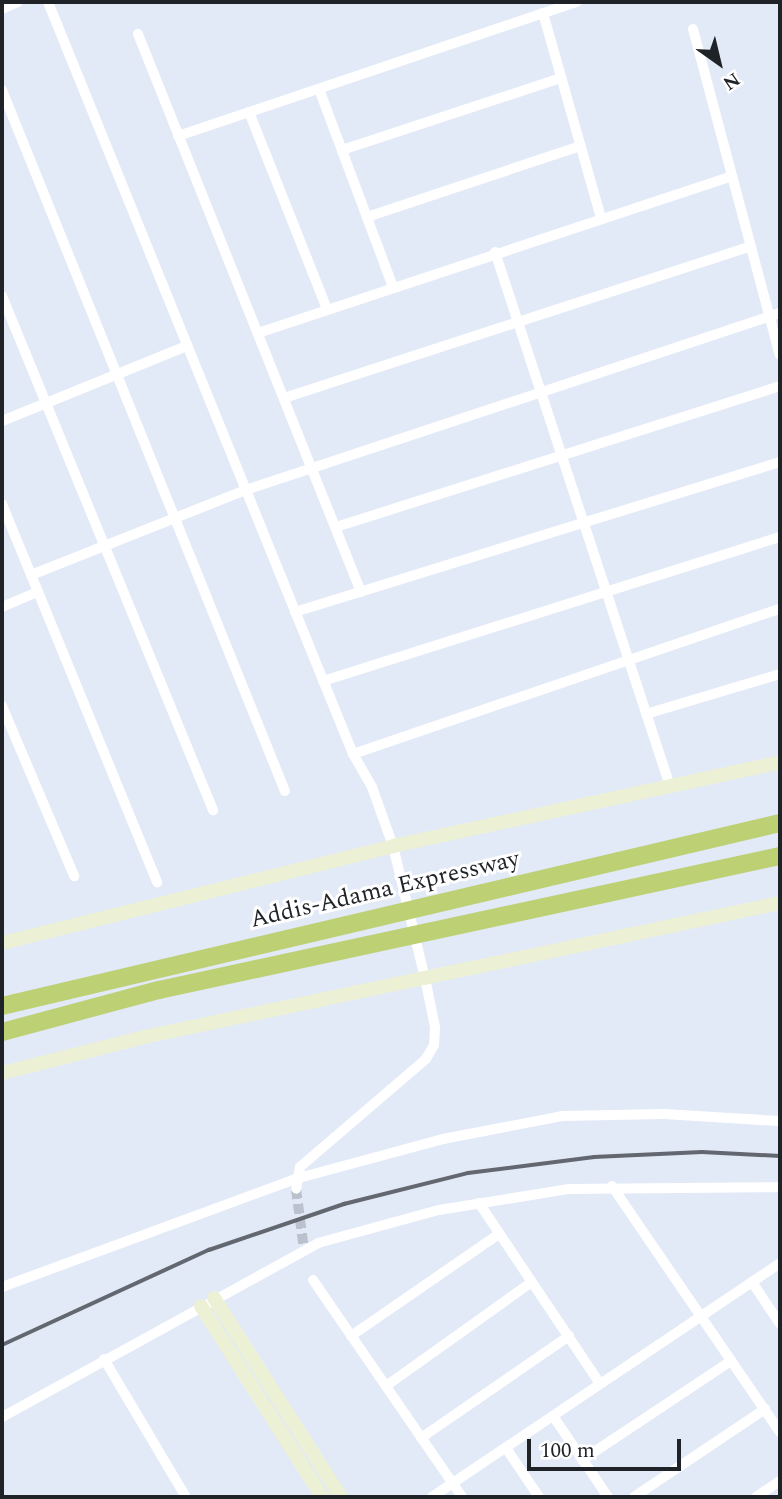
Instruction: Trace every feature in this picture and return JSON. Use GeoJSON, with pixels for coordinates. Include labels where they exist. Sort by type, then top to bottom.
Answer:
{"type":"FeatureCollection","features":[{"type":"Feature","properties":{"kind":"highway","name":"Addis-Adama Expressway"},"geometry":{"type":"LineString","coordinates":[[2,1006],[780,822]]}},
{"type":"Feature","properties":{"kind":"highway","name":"Addis-Adama Expressway"},"geometry":{"type":"LineString","coordinates":[[2,1032],[159,990],[780,856]]}},
{"type":"Feature","properties":{"kind":"street"},"geometry":{"type":"LineString","coordinates":[[2,9],[18,2]]}},
{"type":"Feature","properties":{"kind":"street"},"geometry":{"type":"LineString","coordinates":[[48,2],[353,754],[372,787],[393,846],[425,978],[435,1027],[434,1045],[426,1059],[300,1167],[296,1184]]}},
{"type":"Feature","properties":{"kind":"street"},"geometry":{"type":"LineString","coordinates":[[178,136],[577,2]]}},
{"type":"Feature","properties":{"kind":"street"},"geometry":{"type":"LineString","coordinates":[[543,13],[601,218]]}},
{"type":"Feature","properties":{"kind":"street"},"geometry":{"type":"LineString","coordinates":[[694,29],[780,355]]}},
{"type":"Feature","properties":{"kind":"street"},"geometry":{"type":"LineString","coordinates":[[138,34],[361,592]]}},
{"type":"Feature","properties":{"kind":"street"},"geometry":{"type":"LineString","coordinates":[[342,150],[561,78]]}},
{"type":"Feature","properties":{"kind":"street"},"geometry":{"type":"LineString","coordinates":[[319,89],[393,287]]}},
{"type":"Feature","properties":{"kind":"street"},"geometry":{"type":"LineString","coordinates":[[2,90],[285,791]]}},
{"type":"Feature","properties":{"kind":"street"},"geometry":{"type":"LineString","coordinates":[[248,112],[327,309]]}},
{"type":"Feature","properties":{"kind":"street"},"geometry":{"type":"LineString","coordinates":[[366,217],[580,146]]}},
{"type":"Feature","properties":{"kind":"street"},"geometry":{"type":"LineString","coordinates":[[258,333],[495,251],[732,176]]}},
{"type":"Feature","properties":{"kind":"street"},"geometry":{"type":"LineString","coordinates":[[284,398],[751,246]]}},
{"type":"Feature","properties":{"kind":"street"},"geometry":{"type":"LineString","coordinates":[[495,251],[670,786]]}},
{"type":"Feature","properties":{"kind":"street"},"geometry":{"type":"LineString","coordinates":[[2,296],[213,810]]}},
{"type":"Feature","properties":{"kind":"street"},"geometry":{"type":"LineString","coordinates":[[31,575],[103,544],[246,490],[540,390],[780,313]]}},
{"type":"Feature","properties":{"kind":"street"},"geometry":{"type":"LineString","coordinates":[[2,421],[187,346]]}},
{"type":"Feature","properties":{"kind":"street"},"geometry":{"type":"LineString","coordinates":[[336,527],[561,453],[780,386]]}},
{"type":"Feature","properties":{"kind":"street"},"geometry":{"type":"LineString","coordinates":[[295,612],[780,462]]}},
{"type":"Feature","properties":{"kind":"street"},"geometry":{"type":"LineString","coordinates":[[2,504],[157,882]]}},
{"type":"Feature","properties":{"kind":"street"},"geometry":{"type":"LineString","coordinates":[[323,681],[605,588],[780,537]]}},
{"type":"Feature","properties":{"kind":"street"},"geometry":{"type":"LineString","coordinates":[[2,607],[38,592]]}},
{"type":"Feature","properties":{"kind":"street"},"geometry":{"type":"LineString","coordinates":[[353,754],[628,658],[780,610]]}},
{"type":"Feature","properties":{"kind":"street"},"geometry":{"type":"LineString","coordinates":[[646,714],[780,674]]}},
{"type":"Feature","properties":{"kind":"street"},"geometry":{"type":"LineString","coordinates":[[2,706],[74,876]]}},
{"type":"Feature","properties":{"kind":"street"},"geometry":{"type":"LineString","coordinates":[[3,938],[393,846],[780,762]]}},
{"type":"Feature","properties":{"kind":"street"},"geometry":{"type":"LineString","coordinates":[[2,1073],[144,1037],[780,903]]}},
{"type":"Feature","properties":{"kind":"street"},"geometry":{"type":"LineString","coordinates":[[2,1287],[296,1184],[443,1139],[562,1116],[664,1114],[780,1121]]}},
{"type":"Feature","properties":{"kind":"street"},"geometry":{"type":"LineString","coordinates":[[2,1417],[318,1243],[479,1203],[612,1186],[780,1187]]}},
{"type":"Feature","properties":{"kind":"street"},"geometry":{"type":"LineString","coordinates":[[612,1186],[780,1432]]}},
{"type":"Feature","properties":{"kind":"street"},"geometry":{"type":"LineString","coordinates":[[479,1203],[599,1382]]}},
{"type":"Feature","properties":{"kind":"street"},"geometry":{"type":"LineString","coordinates":[[351,1336],[499,1234]]}},
{"type":"Feature","properties":{"kind":"street"},"geometry":{"type":"LineString","coordinates":[[432,1497],[508,1451],[599,1382],[780,1264]]}},
{"type":"Feature","properties":{"kind":"street"},"geometry":{"type":"LineString","coordinates":[[313,1279],[462,1497]]}},
{"type":"Feature","properties":{"kind":"street"},"geometry":{"type":"LineString","coordinates":[[386,1386],[532,1282]]}},
{"type":"Feature","properties":{"kind":"street"},"geometry":{"type":"LineString","coordinates":[[751,1282],[780,1324]]}},
{"type":"Feature","properties":{"kind":"street"},"geometry":{"type":"LineString","coordinates":[[207,1302],[322,1497]]}},
{"type":"Feature","properties":{"kind":"street"},"geometry":{"type":"LineString","coordinates":[[207,1302],[341,1497]]}},
{"type":"Feature","properties":{"kind":"street"},"geometry":{"type":"LineString","coordinates":[[422,1438],[569,1336]]}},
{"type":"Feature","properties":{"kind":"street"},"geometry":{"type":"LineString","coordinates":[[104,1359],[186,1497]]}},
{"type":"Feature","properties":{"kind":"street"},"geometry":{"type":"LineString","coordinates":[[582,1460],[731,1361]]}},
{"type":"Feature","properties":{"kind":"street"},"geometry":{"type":"LineString","coordinates":[[634,1497],[765,1409]]}},
{"type":"Feature","properties":{"kind":"street"},"geometry":{"type":"LineString","coordinates":[[553,1416],[608,1497]]}},
{"type":"Feature","properties":{"kind":"street"},"geometry":{"type":"LineString","coordinates":[[508,1451],[538,1497]]}},
{"type":"Feature","properties":{"kind":"street"},"geometry":{"type":"LineString","coordinates":[[756,1497],[780,1481]]}},
{"type":"Feature","properties":{"kind":"tunnel"},"geometry":{"type":"LineString","coordinates":[[296,1189],[304,1250]]}},
{"type":"Feature","properties":{"kind":"railway"},"geometry":{"type":"LineString","coordinates":[[2,1345],[209,1250],[344,1204],[468,1173],[594,1157],[702,1152],[780,1156]]}}]}
